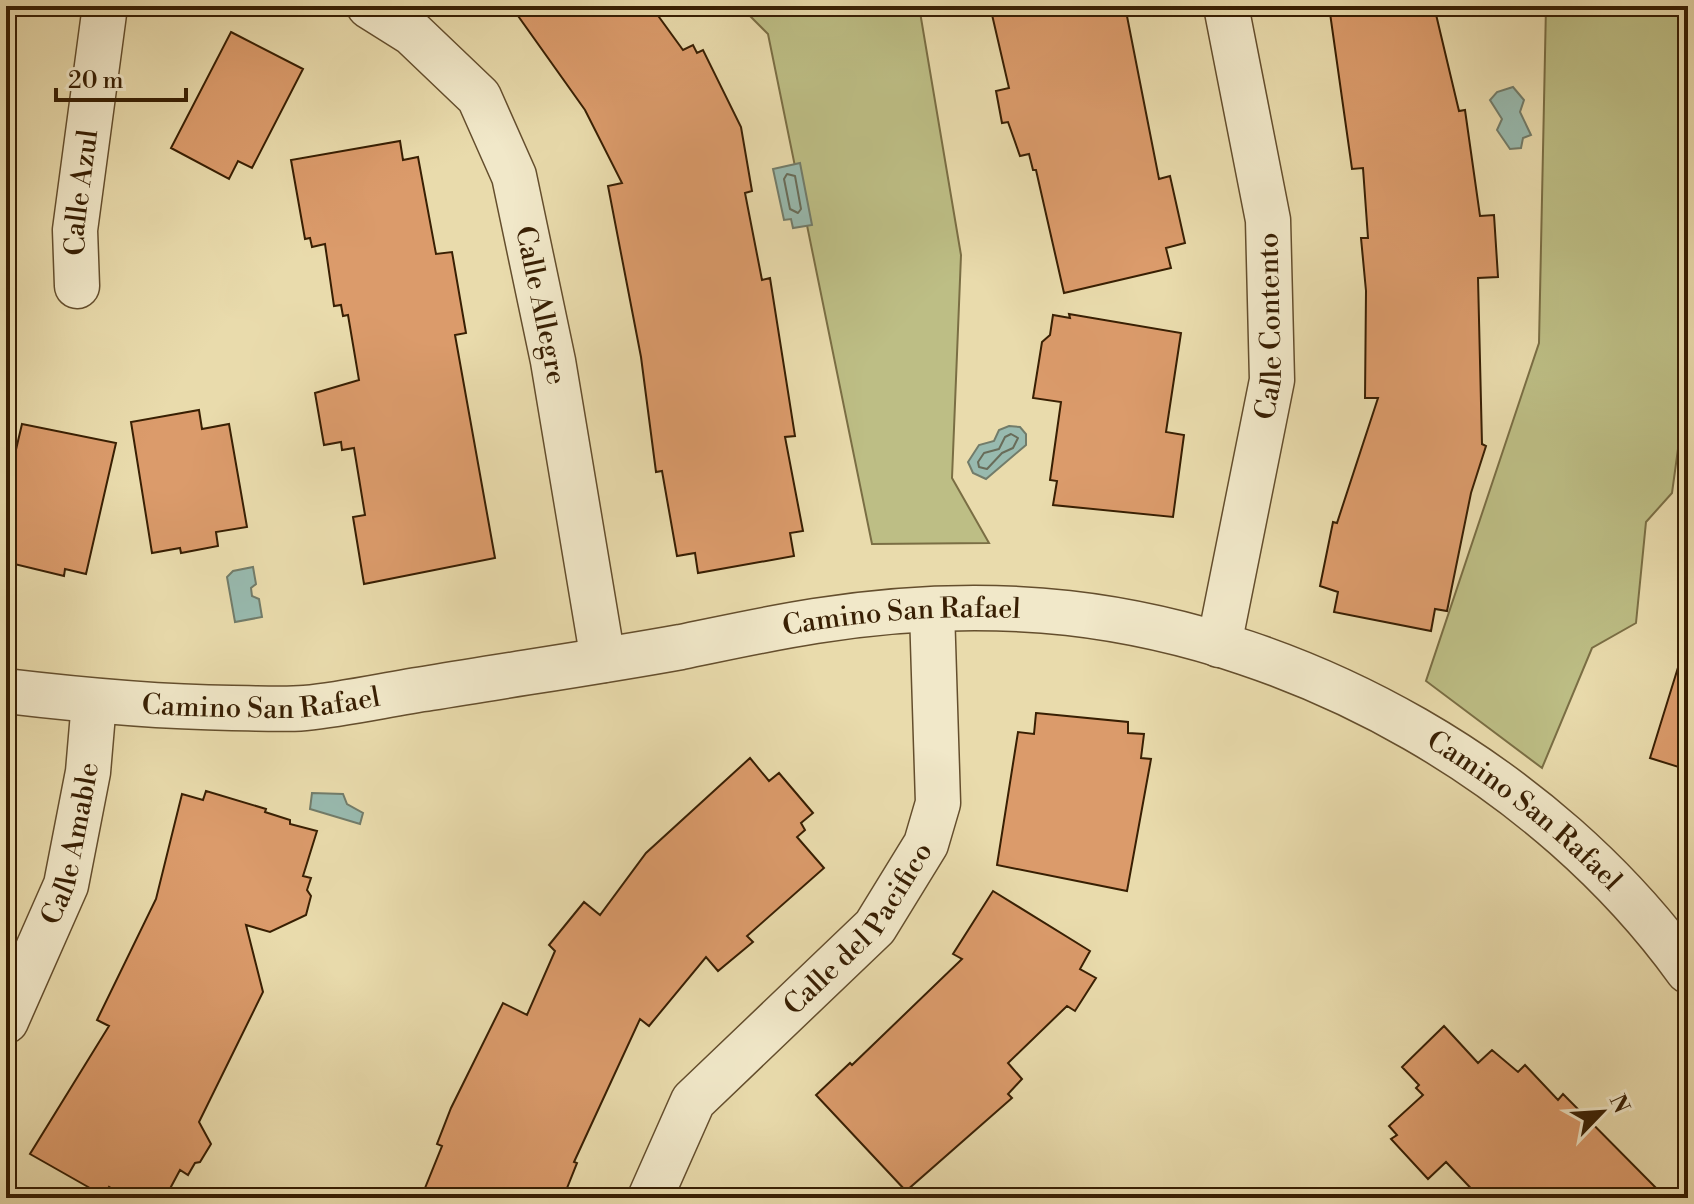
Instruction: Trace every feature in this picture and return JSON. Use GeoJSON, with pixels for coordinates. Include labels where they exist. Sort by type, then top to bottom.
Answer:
{"type":"FeatureCollection","features":[{"type":"Feature","properties":{"kind":"street","name":"Calle Azul"},"geometry":{"type":"LineString","coordinates":[[77,286],[75,230],[105,6]]}},
{"type":"Feature","properties":{"kind":"street","name":"Calle Allegre"},"geometry":{"type":"LineString","coordinates":[[369,6],[412,33],[479,97],[514,176],[553,361],[603,660]]}},
{"type":"Feature","properties":{"kind":"street","name":"Calle Contento"},"geometry":{"type":"LineString","coordinates":[[1219,645],[1272,380],[1268,220],[1226,6]]}},
{"type":"Feature","properties":{"kind":"street","name":"Camino San Rafael"},"geometry":{"type":"LineString","coordinates":[[6,691],[150,707],[303,709],[603,660],[816,620],[932,610],[1068,613],[1145,626],[1219,645],[1335,687],[1409,726],[1507,790],[1593,862],[1686,963]]}},
{"type":"Feature","properties":{"kind":"street","name":"Calle del Pacifico"},"geometry":{"type":"LineString","coordinates":[[650,1198],[693,1101],[875,927],[926,844],[938,803],[932,610]]}},
{"type":"Feature","properties":{"kind":"street","name":"Calle Amable"},"geometry":{"type":"LineString","coordinates":[[6,1021],[66,885],[88,772],[94,702]]}},
{"type":"Feature","properties":{"kind":"green space"},"geometry":{"type":"Polygon","coordinates":[[[740,6],[919,6],[961,255],[952,478],[989,543],[872,544],[768,34],[740,6]]]}},
{"type":"Feature","properties":{"kind":"green space"},"geometry":{"type":"Polygon","coordinates":[[[1546,6],[1688,6],[1688,376],[1672,493],[1646,522],[1636,623],[1592,648],[1542,768],[1426,681],[1539,343],[1546,6]]]}},
{"type":"Feature","properties":{"kind":"water"},"geometry":{"type":"Polygon","coordinates":[[[1513,87],[1524,100],[1520,112],[1531,135],[1523,138],[1521,148],[1510,149],[1497,130],[1502,119],[1490,100],[1497,92],[1513,87]]]}},
{"type":"Feature","properties":{"kind":"water"},"geometry":{"type":"Polygon","coordinates":[[[800,163],[812,225],[793,228],[791,219],[784,220],[773,169],[800,163]]]}},
{"type":"Feature","properties":{"kind":"water"},"geometry":{"type":"Polygon","coordinates":[[[1009,426],[1020,427],[1026,434],[1026,445],[986,479],[973,473],[968,462],[979,445],[994,441],[999,430],[1009,426]]]}},
{"type":"Feature","properties":{"kind":"water"},"geometry":{"type":"Polygon","coordinates":[[[253,567],[256,584],[251,588],[252,596],[259,599],[262,617],[235,622],[227,577],[233,571],[253,567]]]}},
{"type":"Feature","properties":{"kind":"water"},"geometry":{"type":"Polygon","coordinates":[[[312,793],[343,794],[347,804],[363,813],[360,824],[310,809],[312,793]]]}},
{"type":"Feature","properties":{"kind":"building"},"geometry":{"type":"Polygon","coordinates":[[[511,6],[651,6],[683,50],[693,45],[697,53],[703,50],[741,127],[752,191],[745,193],[762,280],[770,278],[795,436],[785,437],[803,531],[790,533],[794,556],[698,573],[695,553],[677,556],[662,471],[656,472],[641,357],[608,186],[622,183],[585,110],[511,6]]]}},
{"type":"Feature","properties":{"kind":"building"},"geometry":{"type":"Polygon","coordinates":[[[990,6],[1125,6],[1159,179],[1170,176],[1185,243],[1166,248],[1171,268],[1064,293],[1036,170],[1033,170],[1029,154],[1020,156],[1008,122],[1002,123],[996,91],[1009,88],[990,6]]]}},
{"type":"Feature","properties":{"kind":"building"},"geometry":{"type":"Polygon","coordinates":[[[1329,6],[1434,6],[1459,111],[1465,110],[1480,216],[1494,215],[1498,277],[1478,278],[1482,444],[1486,446],[1471,493],[1447,611],[1435,609],[1431,631],[1334,612],[1338,592],[1320,586],[1333,522],[1337,523],[1378,398],[1365,398],[1366,291],[1361,238],[1368,238],[1363,168],[1352,169],[1329,6]]]}},
{"type":"Feature","properties":{"kind":"building"},"geometry":{"type":"Polygon","coordinates":[[[231,32],[303,69],[252,168],[238,161],[229,179],[171,148],[231,32]]]}},
{"type":"Feature","properties":{"kind":"building"},"geometry":{"type":"Polygon","coordinates":[[[400,141],[403,160],[418,157],[436,254],[452,252],[466,333],[455,335],[495,558],[364,584],[353,517],[365,515],[354,448],[342,450],[341,442],[324,445],[315,393],[359,380],[348,315],[343,316],[341,305],[334,306],[325,244],[312,247],[310,238],[305,239],[291,160],[400,141]]]}},
{"type":"Feature","properties":{"kind":"building"},"geometry":{"type":"Polygon","coordinates":[[[1069,314],[1181,333],[1166,432],[1184,435],[1173,517],[1053,505],[1057,481],[1050,480],[1061,402],[1033,398],[1042,342],[1050,335],[1053,315],[1070,318],[1069,314]]]}},
{"type":"Feature","properties":{"kind":"building"},"geometry":{"type":"Polygon","coordinates":[[[199,410],[202,429],[229,424],[247,527],[216,532],[218,546],[181,553],[180,548],[152,553],[131,422],[199,410]]]}},
{"type":"Feature","properties":{"kind":"building"},"geometry":{"type":"Polygon","coordinates":[[[22,424],[116,443],[86,574],[65,569],[64,576],[6,562],[6,492],[22,424]]]}},
{"type":"Feature","properties":{"kind":"building"},"geometry":{"type":"Polygon","coordinates":[[[1680,661],[1688,662],[1688,770],[1650,758],[1680,661]]]}},
{"type":"Feature","properties":{"kind":"building"},"geometry":{"type":"Polygon","coordinates":[[[1036,713],[1128,722],[1128,733],[1144,734],[1141,758],[1151,759],[1127,891],[997,865],[1018,732],[1034,734],[1036,713]]]}},
{"type":"Feature","properties":{"kind":"building"},"geometry":{"type":"Polygon","coordinates":[[[750,758],[769,781],[779,773],[813,813],[801,823],[805,830],[797,837],[824,868],[747,936],[753,942],[718,971],[706,957],[649,1026],[640,1019],[574,1162],[577,1163],[563,1198],[421,1198],[442,1146],[437,1144],[451,1108],[503,1003],[527,1015],[555,951],[549,945],[584,902],[600,915],[646,853],[750,758]]]}},
{"type":"Feature","properties":{"kind":"building"},"geometry":{"type":"Polygon","coordinates":[[[206,791],[266,809],[265,812],[290,820],[290,824],[317,831],[303,876],[311,878],[307,890],[311,896],[306,915],[270,932],[246,925],[263,992],[199,1122],[211,1144],[200,1162],[195,1163],[188,1175],[180,1170],[165,1198],[127,1198],[109,1187],[104,1196],[30,1154],[109,1026],[97,1020],[156,899],[182,794],[203,800],[206,791]]]}},
{"type":"Feature","properties":{"kind":"building"},"geometry":{"type":"Polygon","coordinates":[[[993,891],[1090,951],[1080,969],[1096,978],[1075,1011],[1067,1006],[1008,1063],[1022,1079],[1008,1094],[1012,1098],[906,1191],[816,1095],[850,1063],[852,1065],[962,959],[953,954],[993,891]]]}},
{"type":"Feature","properties":{"kind":"building"},"geometry":{"type":"Polygon","coordinates":[[[1444,1026],[1478,1063],[1492,1050],[1518,1072],[1525,1065],[1558,1100],[1563,1094],[1666,1198],[1480,1198],[1446,1162],[1428,1179],[1391,1139],[1397,1135],[1389,1126],[1423,1095],[1416,1088],[1419,1085],[1402,1067],[1444,1026]]]}}]}
